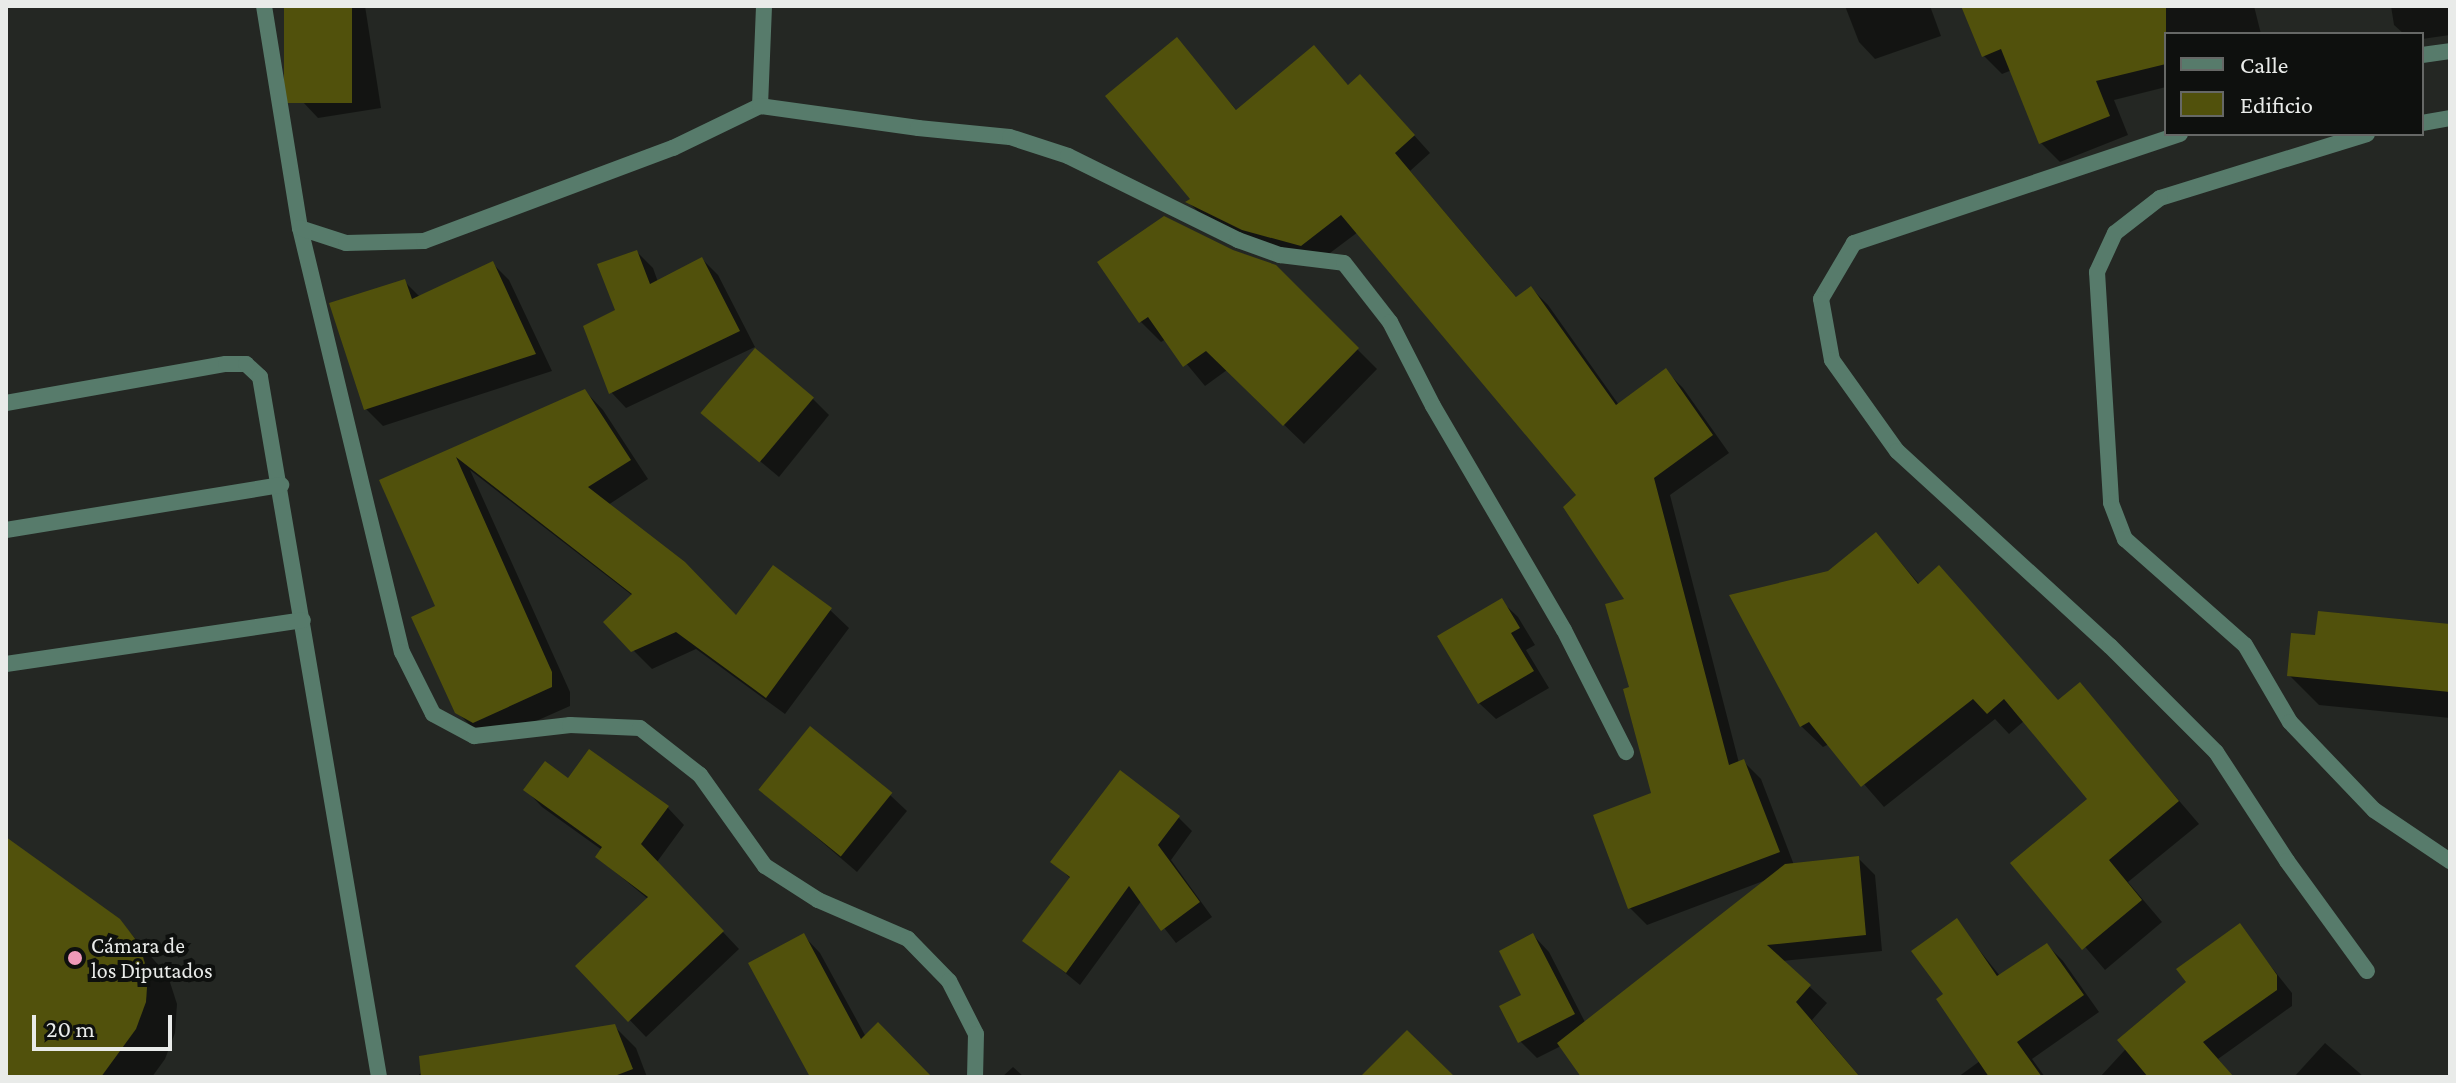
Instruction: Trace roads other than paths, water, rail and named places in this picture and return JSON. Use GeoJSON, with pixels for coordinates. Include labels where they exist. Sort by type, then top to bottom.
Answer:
{"type":"FeatureCollection","features":[{"type":"Feature","properties":{"kind":"street"},"geometry":{"type":"LineString","coordinates":[[264,6],[300,228],[402,652],[433,714],[474,736],[570,725],[640,728],[700,775],[765,866],[818,900],[908,939],[949,981],[976,1034],[975,1077]]}},
{"type":"Feature","properties":{"kind":"street"},"geometry":{"type":"LineString","coordinates":[[760,106],[764,6]]}},
{"type":"Feature","properties":{"kind":"street"},"geometry":{"type":"LineString","coordinates":[[2424,55],[2450,51]]}},
{"type":"Feature","properties":{"kind":"street"},"geometry":{"type":"LineString","coordinates":[[300,228],[346,243],[424,241],[673,148],[760,106],[1010,137],[1068,156],[1238,240],[1280,255],[1344,263],[1390,322],[1433,406],[1564,630],[1626,752]]}},
{"type":"Feature","properties":{"kind":"street"},"geometry":{"type":"LineString","coordinates":[[2424,123],[2450,118]]}},
{"type":"Feature","properties":{"kind":"street"},"geometry":{"type":"LineString","coordinates":[[2174,136],[1854,243],[1821,299],[1832,360],[1897,451],[2110,646],[2216,752],[2287,861],[2367,971]]}},
{"type":"Feature","properties":{"kind":"street"},"geometry":{"type":"LineString","coordinates":[[2361,136],[2160,198],[2115,233],[2097,272],[2111,503],[2125,539],[2245,645],[2290,722],[2374,810],[2450,861]]}},
{"type":"Feature","properties":{"kind":"street"},"geometry":{"type":"LineString","coordinates":[[6,403],[226,364],[246,364],[260,377],[281,485],[379,1077]]}},
{"type":"Feature","properties":{"kind":"street"},"geometry":{"type":"LineString","coordinates":[[6,530],[281,485]]}},
{"type":"Feature","properties":{"kind":"street"},"geometry":{"type":"LineString","coordinates":[[6,664],[303,620]]}},
{"type":"Feature","properties":{"kind":"place","name":"Cámara de los Diputados"},"geometry":{"type":"Point","coordinates":[75,958]}}]}
